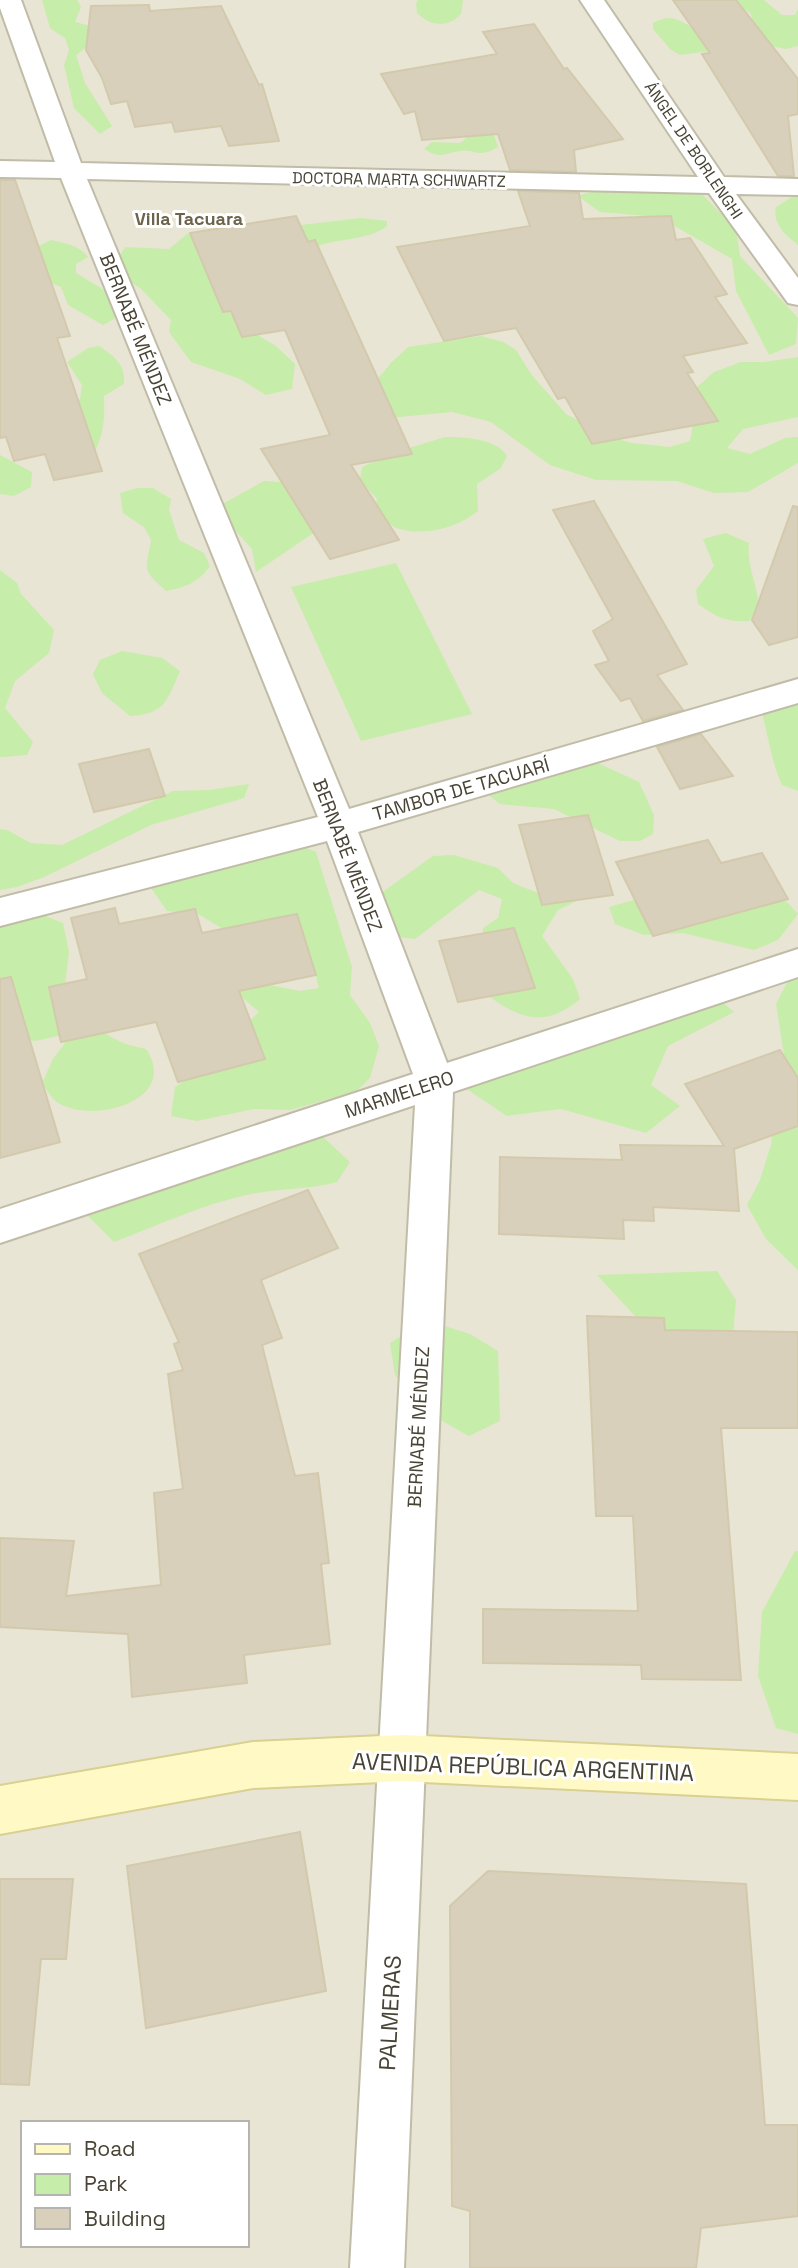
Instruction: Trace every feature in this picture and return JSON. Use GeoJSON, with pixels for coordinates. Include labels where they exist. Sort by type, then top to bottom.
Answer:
{"type":"FeatureCollection","features":[{"type":"Feature","properties":{"kind":"main road","name":"AVENIDA REPÚBLICA ARGENTINA"},"geometry":{"type":"LineString","coordinates":[[0,1811],[253,1765],[403,1758],[798,1777]]}},
{"type":"Feature","properties":{"kind":"street","name":"BERNABÉ MÉNDEZ"},"geometry":{"type":"LineString","coordinates":[[9,0],[71,171],[338,825],[435,1082],[403,1758]]}},
{"type":"Feature","properties":{"kind":"street","name":"ÁNGEL DE BORLENGHI"},"geometry":{"type":"LineString","coordinates":[[592,0],[718,186],[798,297]]}},
{"type":"Feature","properties":{"kind":"street","name":"DOCTORA MARTA SCHWARTZ"},"geometry":{"type":"LineString","coordinates":[[0,169],[798,187]]}},
{"type":"Feature","properties":{"kind":"street","name":"TAMBOR DE TACUARÍ"},"geometry":{"type":"LineString","coordinates":[[0,912],[338,825],[798,691]]}},
{"type":"Feature","properties":{"kind":"street","name":"MARMELERO"},"geometry":{"type":"LineString","coordinates":[[0,1226],[798,963]]}},
{"type":"Feature","properties":{"kind":"street","name":"PALMERAS"},"geometry":{"type":"LineString","coordinates":[[376,2268],[403,1758]]}},
{"type":"Feature","properties":{"kind":"shaded area"},"geometry":{"type":"Polygon","coordinates":[[[0,0],[798,0],[798,2268],[0,2268],[0,0]]]}},
{"type":"Feature","properties":{"kind":"green space"},"geometry":{"type":"Polygon","coordinates":[[[42,0],[77,0],[81,7],[75,22],[98,28],[92,43],[76,55],[85,83],[112,126],[100,134],[74,108],[64,65],[69,50],[65,38],[50,28],[42,0]]]}},
{"type":"Feature","properties":{"kind":"green space"},"geometry":{"type":"Polygon","coordinates":[[[418,0],[463,0],[461,14],[445,24],[434,23],[417,13],[418,0]]]}},
{"type":"Feature","properties":{"kind":"green space"},"geometry":{"type":"Polygon","coordinates":[[[732,0],[764,0],[782,15],[795,15],[798,9],[798,46],[786,49],[761,44],[680,55],[671,50],[653,29],[653,23],[668,18],[707,30],[754,28],[751,14],[732,0]]]}},
{"type":"Feature","properties":{"kind":"green space"},"geometry":{"type":"Polygon","coordinates":[[[491,127],[498,147],[486,152],[461,151],[439,155],[424,149],[432,142],[460,143],[468,137],[469,130],[491,127]]]}},
{"type":"Feature","properties":{"kind":"green space"},"geometry":{"type":"Polygon","coordinates":[[[636,178],[701,193],[736,229],[740,256],[798,318],[796,344],[769,355],[736,291],[732,259],[659,217],[600,212],[578,196],[636,178]]]}},
{"type":"Feature","properties":{"kind":"green space"},"geometry":{"type":"Polygon","coordinates":[[[798,193],[798,245],[781,229],[775,213],[776,207],[798,193]]]}},
{"type":"Feature","properties":{"kind":"green space"},"geometry":{"type":"Polygon","coordinates":[[[361,218],[387,221],[387,226],[370,235],[311,249],[284,227],[361,218]]]}},
{"type":"Feature","properties":{"kind":"green space"},"geometry":{"type":"Polygon","coordinates":[[[187,234],[209,236],[225,308],[244,327],[276,346],[295,364],[292,389],[266,395],[240,379],[191,362],[169,332],[171,320],[140,288],[111,270],[125,247],[169,249],[187,234]]]}},
{"type":"Feature","properties":{"kind":"green space"},"geometry":{"type":"Polygon","coordinates":[[[51,240],[76,247],[88,257],[76,264],[76,273],[101,288],[120,306],[114,319],[103,325],[68,305],[61,287],[3,263],[51,240]]]}},
{"type":"Feature","properties":{"kind":"green space"},"geometry":{"type":"Polygon","coordinates":[[[481,336],[503,342],[516,350],[531,374],[566,414],[608,436],[632,443],[670,447],[690,441],[694,418],[694,390],[714,372],[741,362],[798,357],[798,417],[743,429],[727,448],[750,454],[785,438],[798,437],[798,463],[748,492],[714,493],[677,481],[596,480],[550,465],[491,422],[452,412],[357,421],[357,403],[408,347],[481,336]]]}},
{"type":"Feature","properties":{"kind":"green space"},"geometry":{"type":"Polygon","coordinates":[[[99,346],[110,353],[121,366],[124,384],[104,396],[101,437],[89,458],[70,408],[80,399],[82,385],[67,362],[88,348],[99,346]]]}},
{"type":"Feature","properties":{"kind":"green space"},"geometry":{"type":"Polygon","coordinates":[[[445,437],[487,442],[495,445],[507,456],[501,468],[477,484],[478,511],[451,526],[420,532],[399,529],[375,514],[377,499],[360,480],[362,467],[393,453],[445,437]]]}},
{"type":"Feature","properties":{"kind":"green space"},"geometry":{"type":"Polygon","coordinates":[[[0,455],[32,472],[31,487],[14,496],[0,494],[0,455]]]}},
{"type":"Feature","properties":{"kind":"green space"},"geometry":{"type":"Polygon","coordinates":[[[264,481],[294,483],[324,526],[256,572],[252,549],[215,508],[264,481]]]}},
{"type":"Feature","properties":{"kind":"green space"},"geometry":{"type":"Polygon","coordinates":[[[137,488],[153,488],[171,499],[169,510],[179,540],[204,553],[210,566],[186,586],[166,591],[147,569],[151,540],[144,527],[123,513],[120,493],[137,488]]]}},
{"type":"Feature","properties":{"kind":"green space"},"geometry":{"type":"Polygon","coordinates":[[[726,533],[749,543],[749,559],[759,608],[749,621],[722,618],[698,604],[696,590],[714,566],[703,539],[726,533]]]}},
{"type":"Feature","properties":{"kind":"green space"},"geometry":{"type":"Polygon","coordinates":[[[396,563],[472,714],[361,741],[291,587],[396,563]]]}},
{"type":"Feature","properties":{"kind":"green space"},"geometry":{"type":"Polygon","coordinates":[[[0,570],[17,583],[21,594],[54,630],[49,653],[15,681],[5,708],[33,742],[27,755],[3,757],[0,757],[0,570]]]}},
{"type":"Feature","properties":{"kind":"green space"},"geometry":{"type":"Polygon","coordinates":[[[122,651],[162,658],[180,671],[164,704],[158,709],[130,716],[102,693],[93,674],[100,660],[122,651]]]}},
{"type":"Feature","properties":{"kind":"green space"},"geometry":{"type":"Polygon","coordinates":[[[798,692],[798,791],[782,785],[772,757],[761,709],[798,692]]]}},
{"type":"Feature","properties":{"kind":"green space"},"geometry":{"type":"Polygon","coordinates":[[[591,760],[639,782],[654,815],[653,834],[640,841],[620,841],[554,809],[500,804],[476,785],[482,770],[507,764],[591,760]]]}},
{"type":"Feature","properties":{"kind":"green space"},"geometry":{"type":"Polygon","coordinates":[[[249,784],[244,798],[151,825],[44,877],[0,890],[0,829],[31,843],[62,845],[173,791],[209,790],[249,784]]]}},
{"type":"Feature","properties":{"kind":"green space"},"geometry":{"type":"Polygon","coordinates":[[[283,838],[316,852],[352,967],[350,995],[370,1023],[379,1046],[370,1078],[356,1091],[291,1110],[254,1109],[197,1121],[171,1116],[175,1087],[192,1076],[259,1012],[244,999],[228,977],[300,991],[319,988],[311,957],[296,936],[228,932],[198,914],[167,911],[149,885],[283,838]]]}},
{"type":"Feature","properties":{"kind":"green space"},"geometry":{"type":"Polygon","coordinates":[[[454,855],[498,868],[513,883],[543,895],[584,868],[607,874],[608,886],[558,910],[542,936],[573,979],[580,999],[554,1015],[531,1017],[519,1014],[483,992],[483,928],[498,918],[502,899],[479,890],[415,939],[391,936],[370,901],[433,856],[454,855]]]}},
{"type":"Feature","properties":{"kind":"green space"},"geometry":{"type":"Polygon","coordinates":[[[766,897],[787,902],[798,914],[778,940],[754,950],[683,933],[644,935],[615,924],[609,907],[634,900],[660,911],[766,897]]]}},
{"type":"Feature","properties":{"kind":"green space"},"geometry":{"type":"Polygon","coordinates":[[[43,915],[63,923],[69,952],[65,985],[82,1009],[107,1034],[146,1049],[154,1067],[152,1082],[143,1094],[130,1103],[94,1111],[60,1104],[42,1083],[53,1059],[65,1043],[58,1036],[35,1041],[5,1037],[0,1013],[0,926],[43,915]]]}},
{"type":"Feature","properties":{"kind":"green space"},"geometry":{"type":"Polygon","coordinates":[[[798,974],[798,1270],[766,1239],[747,1205],[760,1180],[771,1145],[784,1055],[776,1004],[789,979],[798,974]]]}},
{"type":"Feature","properties":{"kind":"green space"},"geometry":{"type":"Polygon","coordinates":[[[700,983],[734,1012],[668,1046],[651,1085],[680,1106],[646,1133],[561,1109],[507,1116],[462,1086],[700,983]]]}},
{"type":"Feature","properties":{"kind":"green space"},"geometry":{"type":"Polygon","coordinates":[[[320,1134],[350,1162],[337,1182],[233,1198],[114,1242],[87,1215],[106,1198],[320,1134]]]}},
{"type":"Feature","properties":{"kind":"green space"},"geometry":{"type":"Polygon","coordinates":[[[717,1271],[736,1300],[730,1371],[650,1338],[636,1317],[597,1275],[717,1271]]]}},
{"type":"Feature","properties":{"kind":"green space"},"geometry":{"type":"Polygon","coordinates":[[[426,1320],[470,1334],[498,1351],[500,1421],[469,1436],[421,1409],[395,1375],[390,1343],[426,1320]]]}},
{"type":"Feature","properties":{"kind":"green space"},"geometry":{"type":"Polygon","coordinates":[[[795,1551],[798,1551],[798,1734],[776,1728],[758,1676],[762,1612],[795,1551]]]}},
{"type":"Feature","properties":{"kind":"building"},"geometry":{"type":"Polygon","coordinates":[[[673,0],[736,0],[798,79],[798,114],[788,116],[794,176],[778,176],[702,54],[710,53],[673,0]]]}},
{"type":"Feature","properties":{"kind":"building"},"geometry":{"type":"Polygon","coordinates":[[[149,5],[150,11],[221,6],[259,85],[262,84],[279,141],[229,146],[221,126],[175,132],[172,122],[135,127],[127,101],[111,104],[102,78],[86,50],[91,6],[149,5]]]}},
{"type":"Feature","properties":{"kind":"building"},"geometry":{"type":"Polygon","coordinates":[[[534,24],[564,69],[567,68],[623,139],[574,150],[576,172],[510,170],[498,134],[422,140],[415,111],[404,114],[381,74],[497,54],[483,32],[534,24]]]}},
{"type":"Feature","properties":{"kind":"building"},"geometry":{"type":"Polygon","coordinates":[[[0,180],[15,180],[70,336],[57,338],[102,471],[54,480],[45,454],[14,461],[6,437],[0,438],[0,180]]]}},
{"type":"Feature","properties":{"kind":"building"},"geometry":{"type":"Polygon","coordinates":[[[518,191],[579,193],[583,219],[671,216],[676,240],[690,238],[727,294],[715,297],[747,343],[683,356],[693,372],[687,373],[718,421],[592,444],[565,397],[558,399],[516,328],[444,341],[397,247],[530,226],[518,191]]]}},
{"type":"Feature","properties":{"kind":"building"},"geometry":{"type":"Polygon","coordinates":[[[296,216],[308,242],[315,240],[412,454],[351,465],[399,540],[330,559],[261,449],[330,435],[285,330],[242,337],[231,311],[223,312],[190,233],[296,216]]]}},
{"type":"Feature","properties":{"kind":"building"},"geometry":{"type":"Polygon","coordinates":[[[594,501],[687,664],[657,675],[683,710],[643,721],[630,698],[621,701],[595,665],[609,661],[593,631],[613,619],[553,510],[594,501]]]}},
{"type":"Feature","properties":{"kind":"building"},"geometry":{"type":"Polygon","coordinates":[[[793,506],[798,507],[798,637],[769,645],[752,620],[793,506]]]}},
{"type":"Feature","properties":{"kind":"building"},"geometry":{"type":"Polygon","coordinates":[[[701,734],[733,776],[680,789],[657,747],[701,734]]]}},
{"type":"Feature","properties":{"kind":"building"},"geometry":{"type":"Polygon","coordinates":[[[149,749],[165,796],[94,812],[79,764],[149,749]]]}},
{"type":"Feature","properties":{"kind":"building"},"geometry":{"type":"Polygon","coordinates":[[[588,815],[613,895],[542,905],[519,825],[588,815]]]}},
{"type":"Feature","properties":{"kind":"building"},"geometry":{"type":"Polygon","coordinates":[[[708,840],[721,863],[762,853],[788,899],[653,936],[616,862],[708,840]]]}},
{"type":"Feature","properties":{"kind":"building"},"geometry":{"type":"Polygon","coordinates":[[[115,908],[119,924],[195,909],[202,933],[297,914],[316,975],[239,991],[265,1059],[178,1082],[156,1022],[61,1042],[49,987],[87,979],[71,918],[115,908]]]}},
{"type":"Feature","properties":{"kind":"building"},"geometry":{"type":"Polygon","coordinates":[[[514,928],[535,988],[458,1002],[439,941],[514,928]]]}},
{"type":"Feature","properties":{"kind":"building"},"geometry":{"type":"Polygon","coordinates":[[[11,977],[60,1142],[0,1158],[0,979],[11,977]]]}},
{"type":"Feature","properties":{"kind":"building"},"geometry":{"type":"Polygon","coordinates":[[[780,1050],[798,1078],[798,1126],[734,1149],[739,1211],[653,1207],[654,1221],[623,1220],[624,1239],[499,1234],[500,1157],[622,1160],[620,1145],[724,1146],[685,1084],[780,1050]]]}},
{"type":"Feature","properties":{"kind":"building"},"geometry":{"type":"Polygon","coordinates":[[[308,1190],[338,1248],[261,1280],[282,1338],[262,1345],[295,1476],[318,1473],[329,1563],[321,1564],[330,1644],[244,1655],[247,1683],[132,1697],[128,1634],[0,1627],[0,1538],[74,1541],[66,1596],[161,1585],[154,1493],[183,1489],[168,1374],[183,1370],[174,1344],[179,1342],[139,1254],[308,1190]]]}},
{"type":"Feature","properties":{"kind":"building"},"geometry":{"type":"Polygon","coordinates":[[[587,1316],[664,1318],[665,1330],[798,1332],[798,1428],[721,1428],[741,1680],[642,1679],[641,1665],[483,1663],[483,1609],[638,1611],[633,1516],[596,1516],[587,1316]]]}},
{"type":"Feature","properties":{"kind":"building"},"geometry":{"type":"Polygon","coordinates":[[[300,1832],[326,1991],[146,2028],[127,1866],[300,1832]]]}},
{"type":"Feature","properties":{"kind":"building"},"geometry":{"type":"Polygon","coordinates":[[[488,1871],[746,1884],[765,2125],[798,2125],[798,2216],[701,2228],[696,2268],[470,2268],[470,2211],[452,2206],[450,1906],[488,1871]]]}},
{"type":"Feature","properties":{"kind":"building"},"geometry":{"type":"Polygon","coordinates":[[[0,1879],[73,1879],[66,1959],[41,1959],[29,2085],[0,2084],[0,1879]]]}},
{"type":"Feature","properties":{"kind":"district","name":"Villa Tacuara"},"geometry":{"type":"Point","coordinates":[189,219]}}]}
